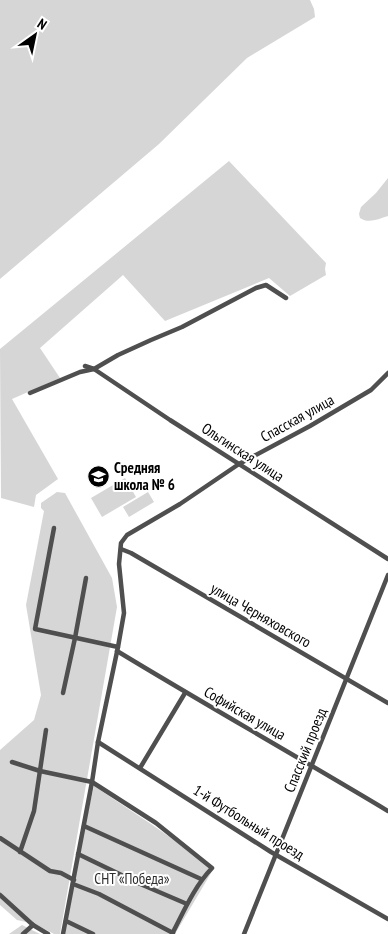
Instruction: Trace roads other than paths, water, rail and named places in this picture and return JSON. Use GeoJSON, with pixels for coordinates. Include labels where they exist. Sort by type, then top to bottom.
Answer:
{"type":"FeatureCollection","features":[{"type":"Feature","properties":{"kind":"street"},"geometry":{"type":"LineString","coordinates":[[30,393],[80,372],[94,369],[134,347],[182,326],[266,284],[286,298]]}},
{"type":"Feature","properties":{"kind":"street","name":"Ольгинская улица"},"geometry":{"type":"LineString","coordinates":[[85,366],[94,369],[388,559]]}},
{"type":"Feature","properties":{"kind":"street","name":"Спасская улица"},"geometry":{"type":"LineString","coordinates":[[121,549],[121,543],[127,536],[180,504],[239,464],[310,426],[371,390],[388,373]]}},
{"type":"Feature","properties":{"kind":"street","name":"Софийская улица"},"geometry":{"type":"LineString","coordinates":[[54,528],[35,629],[117,649],[186,693],[388,811]]}},
{"type":"Feature","properties":{"kind":"street"},"geometry":{"type":"LineString","coordinates":[[63,934],[124,613],[119,564],[121,549]]}},
{"type":"Feature","properties":{"kind":"street","name":"улица Черняховского"},"geometry":{"type":"LineString","coordinates":[[121,549],[131,553],[388,703]]}},
{"type":"Feature","properties":{"kind":"street","name":"Спасский проезд"},"geometry":{"type":"LineString","coordinates":[[244,934],[388,575]]}},
{"type":"Feature","properties":{"kind":"street"},"geometry":{"type":"LineString","coordinates":[[63,693],[86,578]]}},
{"type":"Feature","properties":{"kind":"street"},"geometry":{"type":"LineString","coordinates":[[140,768],[186,693]]}},
{"type":"Feature","properties":{"kind":"street"},"geometry":{"type":"LineString","coordinates":[[20,852],[34,811],[46,730]]}},
{"type":"Feature","properties":{"kind":"street","name":"1-й Футбольный проезд"},"geometry":{"type":"LineString","coordinates":[[98,742],[276,855],[388,919]]}},
{"type":"Feature","properties":{"kind":"street"},"geometry":{"type":"LineString","coordinates":[[0,838],[50,871],[61,873],[74,882],[173,934],[201,879],[212,868],[156,823],[92,782],[40,771],[12,762]]}},
{"type":"Feature","properties":{"kind":"street"},"geometry":{"type":"LineString","coordinates":[[84,826],[201,879]]}},
{"type":"Feature","properties":{"kind":"street"},"geometry":{"type":"LineString","coordinates":[[78,854],[187,904]]}},
{"type":"Feature","properties":{"kind":"street"},"geometry":{"type":"LineString","coordinates":[[0,896],[31,929],[48,934]]}},
{"type":"Feature","properties":{"kind":"street"},"geometry":{"type":"LineString","coordinates":[[66,920],[93,934]]}},
{"type":"Feature","properties":{"kind":"street"},"geometry":{"type":"LineString","coordinates":[[22,934],[31,929]]}},
{"type":"Feature","properties":{"kind":"place","name":"Средняя школа № 6"},"geometry":{"type":"Point","coordinates":[98,476]}},
{"type":"Feature","properties":{"kind":"park label","name":"СНТ «Победа»"},"geometry":{"type":"Point","coordinates":[132,878]}}]}
